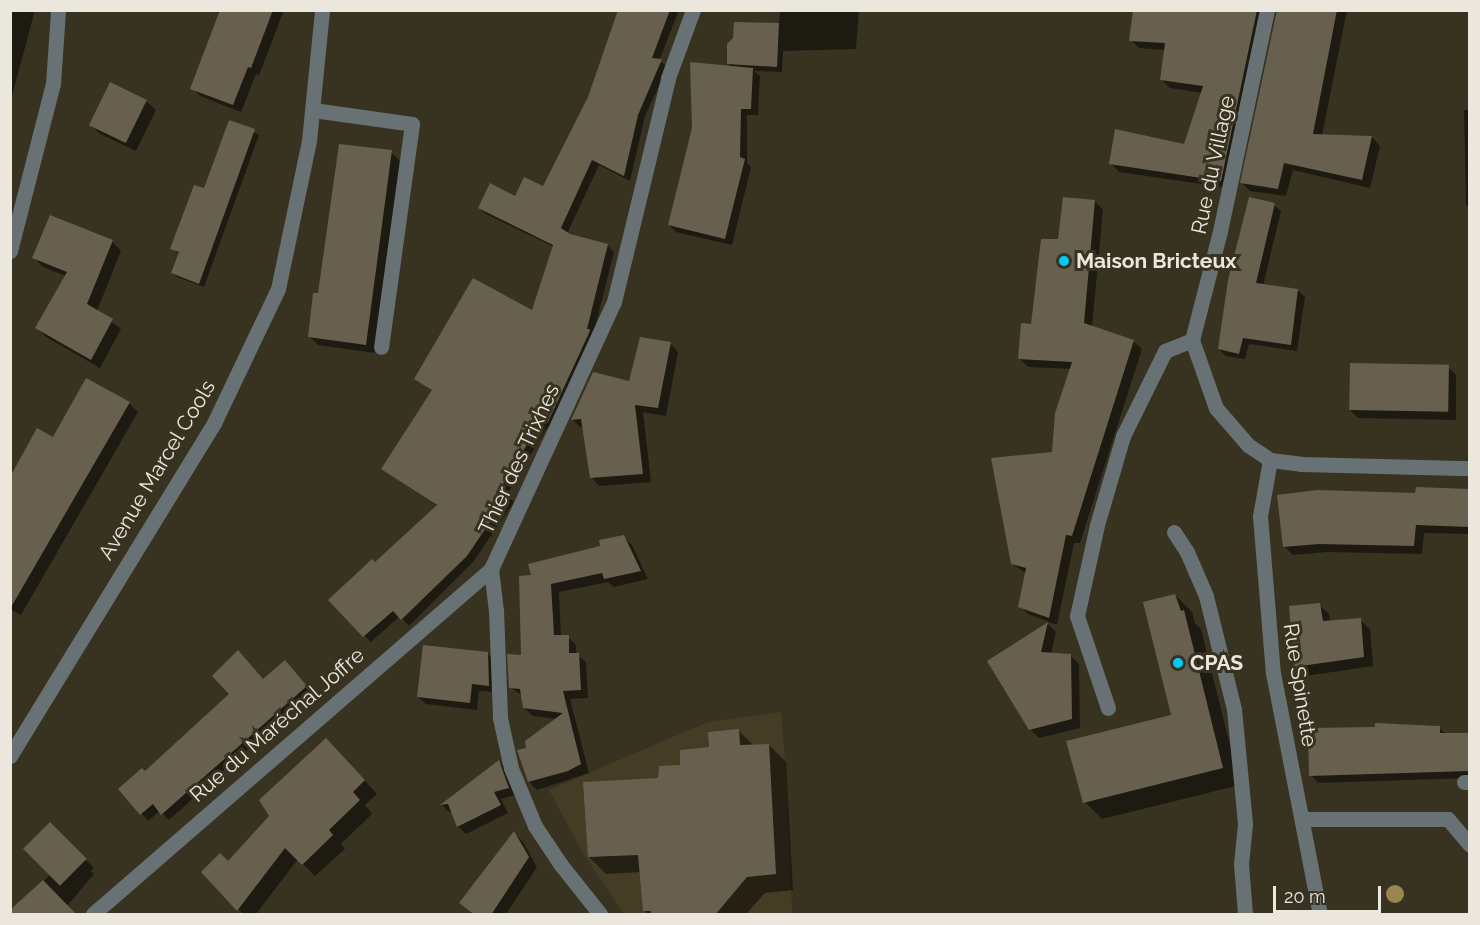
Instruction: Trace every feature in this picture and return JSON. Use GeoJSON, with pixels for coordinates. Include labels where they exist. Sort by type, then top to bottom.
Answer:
{"type":"FeatureCollection","features":[{"type":"Feature","properties":{"kind":"street"},"geometry":{"type":"LineString","coordinates":[[10,251],[53,84],[58,10]]}},
{"type":"Feature","properties":{"kind":"street","name":"Avenue Marcel Cools"},"geometry":{"type":"LineString","coordinates":[[10,756],[214,423],[278,289],[309,141],[322,10]]}},
{"type":"Feature","properties":{"kind":"street","name":"Thier des Trixhes"},"geometry":{"type":"LineString","coordinates":[[600,915],[561,865],[526,809],[511,768],[500,718],[496,611],[491,569],[614,302],[668,78],[693,10]]}},
{"type":"Feature","properties":{"kind":"street","name":"Rue du Village"},"geometry":{"type":"LineString","coordinates":[[1192,340],[1220,235],[1267,10]]}},
{"type":"Feature","properties":{"kind":"street"},"geometry":{"type":"LineString","coordinates":[[313,110],[412,124],[381,347]]}},
{"type":"Feature","properties":{"kind":"street"},"geometry":{"type":"LineString","coordinates":[[1108,708],[1077,616],[1096,525],[1123,436],[1165,351],[1192,340],[1216,408],[1248,445],[1270,460],[1301,464],[1470,468]]}},
{"type":"Feature","properties":{"kind":"street","name":"Rue Spinette"},"geometry":{"type":"LineString","coordinates":[[1270,460],[1260,516],[1273,673],[1320,915]]}},
{"type":"Feature","properties":{"kind":"street"},"geometry":{"type":"LineString","coordinates":[[1174,532],[1187,552],[1206,596],[1234,709],[1245,824],[1241,864],[1243,912]]}},
{"type":"Feature","properties":{"kind":"street","name":"Rue du Maréchal Joffre"},"geometry":{"type":"LineString","coordinates":[[93,915],[491,569]]}},
{"type":"Feature","properties":{"kind":"street"},"geometry":{"type":"LineString","coordinates":[[1302,819],[1448,819],[1470,845]]}},
{"type":"Feature","properties":{"kind":"street"},"geometry":{"type":"LineString","coordinates":[[1231,841],[1242,884]]}},
{"type":"Feature","properties":{"kind":"shaded area"},"geometry":{"type":"Polygon","coordinates":[[[781,712],[787,784],[792,914],[624,914],[584,855],[549,790],[708,722],[781,712]]]}},
{"type":"Feature","properties":{"kind":"building"},"geometry":{"type":"Polygon","coordinates":[[[220,10],[273,10],[251,68],[248,67],[233,105],[190,89],[220,10]]]}},
{"type":"Feature","properties":{"kind":"building"},"geometry":{"type":"Polygon","coordinates":[[[618,10],[670,10],[652,58],[662,59],[638,115],[624,176],[592,160],[561,228],[570,234],[608,244],[587,329],[590,329],[589,333],[548,422],[540,423],[500,489],[508,495],[467,556],[401,620],[393,611],[363,637],[328,600],[372,559],[375,562],[437,505],[381,469],[432,390],[414,379],[473,278],[532,310],[553,245],[478,208],[490,183],[515,196],[524,177],[543,186],[588,97],[618,10]]]}},
{"type":"Feature","properties":{"kind":"building"},"geometry":{"type":"Polygon","coordinates":[[[1133,10],[1257,10],[1221,181],[1109,164],[1115,129],[1184,144],[1203,86],[1160,80],[1165,43],[1129,41],[1133,10]]]}},
{"type":"Feature","properties":{"kind":"building"},"geometry":{"type":"Polygon","coordinates":[[[1277,10],[1337,10],[1313,134],[1372,136],[1362,180],[1284,163],[1278,189],[1240,183],[1277,10]]]}},
{"type":"Feature","properties":{"kind":"building"},"geometry":{"type":"Polygon","coordinates":[[[734,22],[779,23],[777,67],[727,64],[727,44],[733,38],[734,22]]]}},
{"type":"Feature","properties":{"kind":"building"},"geometry":{"type":"Polygon","coordinates":[[[690,62],[753,68],[751,109],[741,109],[740,157],[745,159],[725,239],[668,225],[692,128],[690,62]]]}},
{"type":"Feature","properties":{"kind":"building"},"geometry":{"type":"Polygon","coordinates":[[[110,82],[147,100],[126,143],[89,125],[110,82]]]}},
{"type":"Feature","properties":{"kind":"building"},"geometry":{"type":"Polygon","coordinates":[[[229,120],[255,129],[199,284],[171,273],[179,252],[170,249],[194,185],[204,188],[229,120]]]}},
{"type":"Feature","properties":{"kind":"building"},"geometry":{"type":"Polygon","coordinates":[[[339,144],[392,150],[366,345],[308,337],[313,293],[318,293],[339,144]]]}},
{"type":"Feature","properties":{"kind":"building"},"geometry":{"type":"Polygon","coordinates":[[[1063,197],[1095,200],[1084,323],[1134,340],[1072,536],[1066,535],[1049,618],[1018,607],[1026,568],[1011,564],[991,458],[1052,452],[1055,413],[1072,362],[1018,359],[1021,323],[1031,324],[1041,239],[1058,239],[1063,197]]]}},
{"type":"Feature","properties":{"kind":"building"},"geometry":{"type":"Polygon","coordinates":[[[1249,197],[1275,203],[1256,283],[1298,289],[1291,345],[1243,338],[1239,354],[1218,349],[1228,280],[1249,197]]]}},
{"type":"Feature","properties":{"kind":"building"},"geometry":{"type":"Polygon","coordinates":[[[50,215],[113,240],[87,304],[113,319],[91,360],[35,328],[67,272],[32,258],[50,215]]]}},
{"type":"Feature","properties":{"kind":"building"},"geometry":{"type":"Polygon","coordinates":[[[640,337],[671,342],[658,408],[635,405],[643,474],[590,478],[581,419],[571,420],[593,372],[629,381],[640,337]]]}},
{"type":"Feature","properties":{"kind":"building"},"geometry":{"type":"Polygon","coordinates":[[[1350,363],[1449,365],[1448,412],[1349,410],[1350,363]]]}},
{"type":"Feature","properties":{"kind":"building"},"geometry":{"type":"Polygon","coordinates":[[[86,378],[130,402],[10,609],[10,477],[37,428],[53,437],[86,378]]]}},
{"type":"Feature","properties":{"kind":"building"},"geometry":{"type":"Polygon","coordinates":[[[1416,487],[1470,489],[1470,527],[1416,525],[1414,546],[1319,544],[1283,547],[1277,495],[1317,490],[1415,493],[1416,487]]]}},
{"type":"Feature","properties":{"kind":"building"},"geometry":{"type":"Polygon","coordinates":[[[624,535],[641,571],[604,579],[602,573],[551,584],[554,635],[569,635],[569,653],[579,653],[581,690],[563,691],[581,764],[568,771],[528,782],[517,750],[526,748],[525,741],[563,713],[523,708],[520,689],[509,688],[507,654],[521,655],[519,576],[531,575],[528,564],[600,546],[599,540],[624,535]]]}},
{"type":"Feature","properties":{"kind":"building","name":"CPAS"},"geometry":{"type":"Polygon","coordinates":[[[1175,594],[1181,611],[1184,610],[1223,768],[1083,803],[1066,741],[1171,715],[1143,602],[1175,594]]]}},
{"type":"Feature","properties":{"kind":"building"},"geometry":{"type":"Polygon","coordinates":[[[1320,603],[1323,621],[1361,618],[1364,657],[1294,667],[1289,606],[1320,603]]]}},
{"type":"Feature","properties":{"kind":"building"},"geometry":{"type":"Polygon","coordinates":[[[1048,622],[1041,652],[1071,654],[1072,719],[1029,730],[987,661],[1048,622]]]}},
{"type":"Feature","properties":{"kind":"building"},"geometry":{"type":"Polygon","coordinates":[[[423,645],[488,652],[489,686],[472,684],[470,703],[417,697],[423,645]]]}},
{"type":"Feature","properties":{"kind":"building"},"geometry":{"type":"Polygon","coordinates":[[[238,650],[263,679],[285,660],[307,686],[161,815],[153,804],[140,815],[118,789],[142,768],[145,771],[229,694],[212,676],[238,650]]]}},
{"type":"Feature","properties":{"kind":"building"},"geometry":{"type":"Polygon","coordinates":[[[1375,723],[1440,726],[1440,733],[1470,733],[1470,771],[1309,776],[1308,728],[1375,727],[1375,723]]]}},
{"type":"Feature","properties":{"kind":"building"},"geometry":{"type":"Polygon","coordinates":[[[739,729],[740,745],[769,744],[776,874],[747,877],[715,915],[651,915],[651,911],[643,911],[638,855],[588,857],[583,782],[658,778],[659,766],[680,765],[680,750],[709,747],[708,732],[739,729]]]}},
{"type":"Feature","properties":{"kind":"building"},"geometry":{"type":"Polygon","coordinates":[[[326,738],[365,780],[353,792],[360,800],[329,830],[333,835],[302,865],[285,848],[237,911],[201,872],[220,853],[228,861],[269,816],[259,800],[326,738]]]}},
{"type":"Feature","properties":{"kind":"building"},"geometry":{"type":"Polygon","coordinates":[[[499,760],[509,788],[494,792],[501,805],[457,827],[448,804],[440,805],[499,760]]]}},
{"type":"Feature","properties":{"kind":"building"},"geometry":{"type":"Polygon","coordinates":[[[50,822],[87,859],[60,886],[23,849],[50,822]]]}},
{"type":"Feature","properties":{"kind":"building"},"geometry":{"type":"Polygon","coordinates":[[[514,831],[529,857],[491,915],[475,915],[459,903],[514,831]]]}},
{"type":"Feature","properties":{"kind":"building"},"geometry":{"type":"Polygon","coordinates":[[[43,880],[77,915],[10,915],[10,910],[43,880]]]}},
{"type":"Feature","properties":{"kind":"place","name":"Maison Bricteux"},"geometry":{"type":"Point","coordinates":[1064,261]}},
{"type":"Feature","properties":{"kind":"place","name":"CPAS"},"geometry":{"type":"Point","coordinates":[1178,663]}}]}
